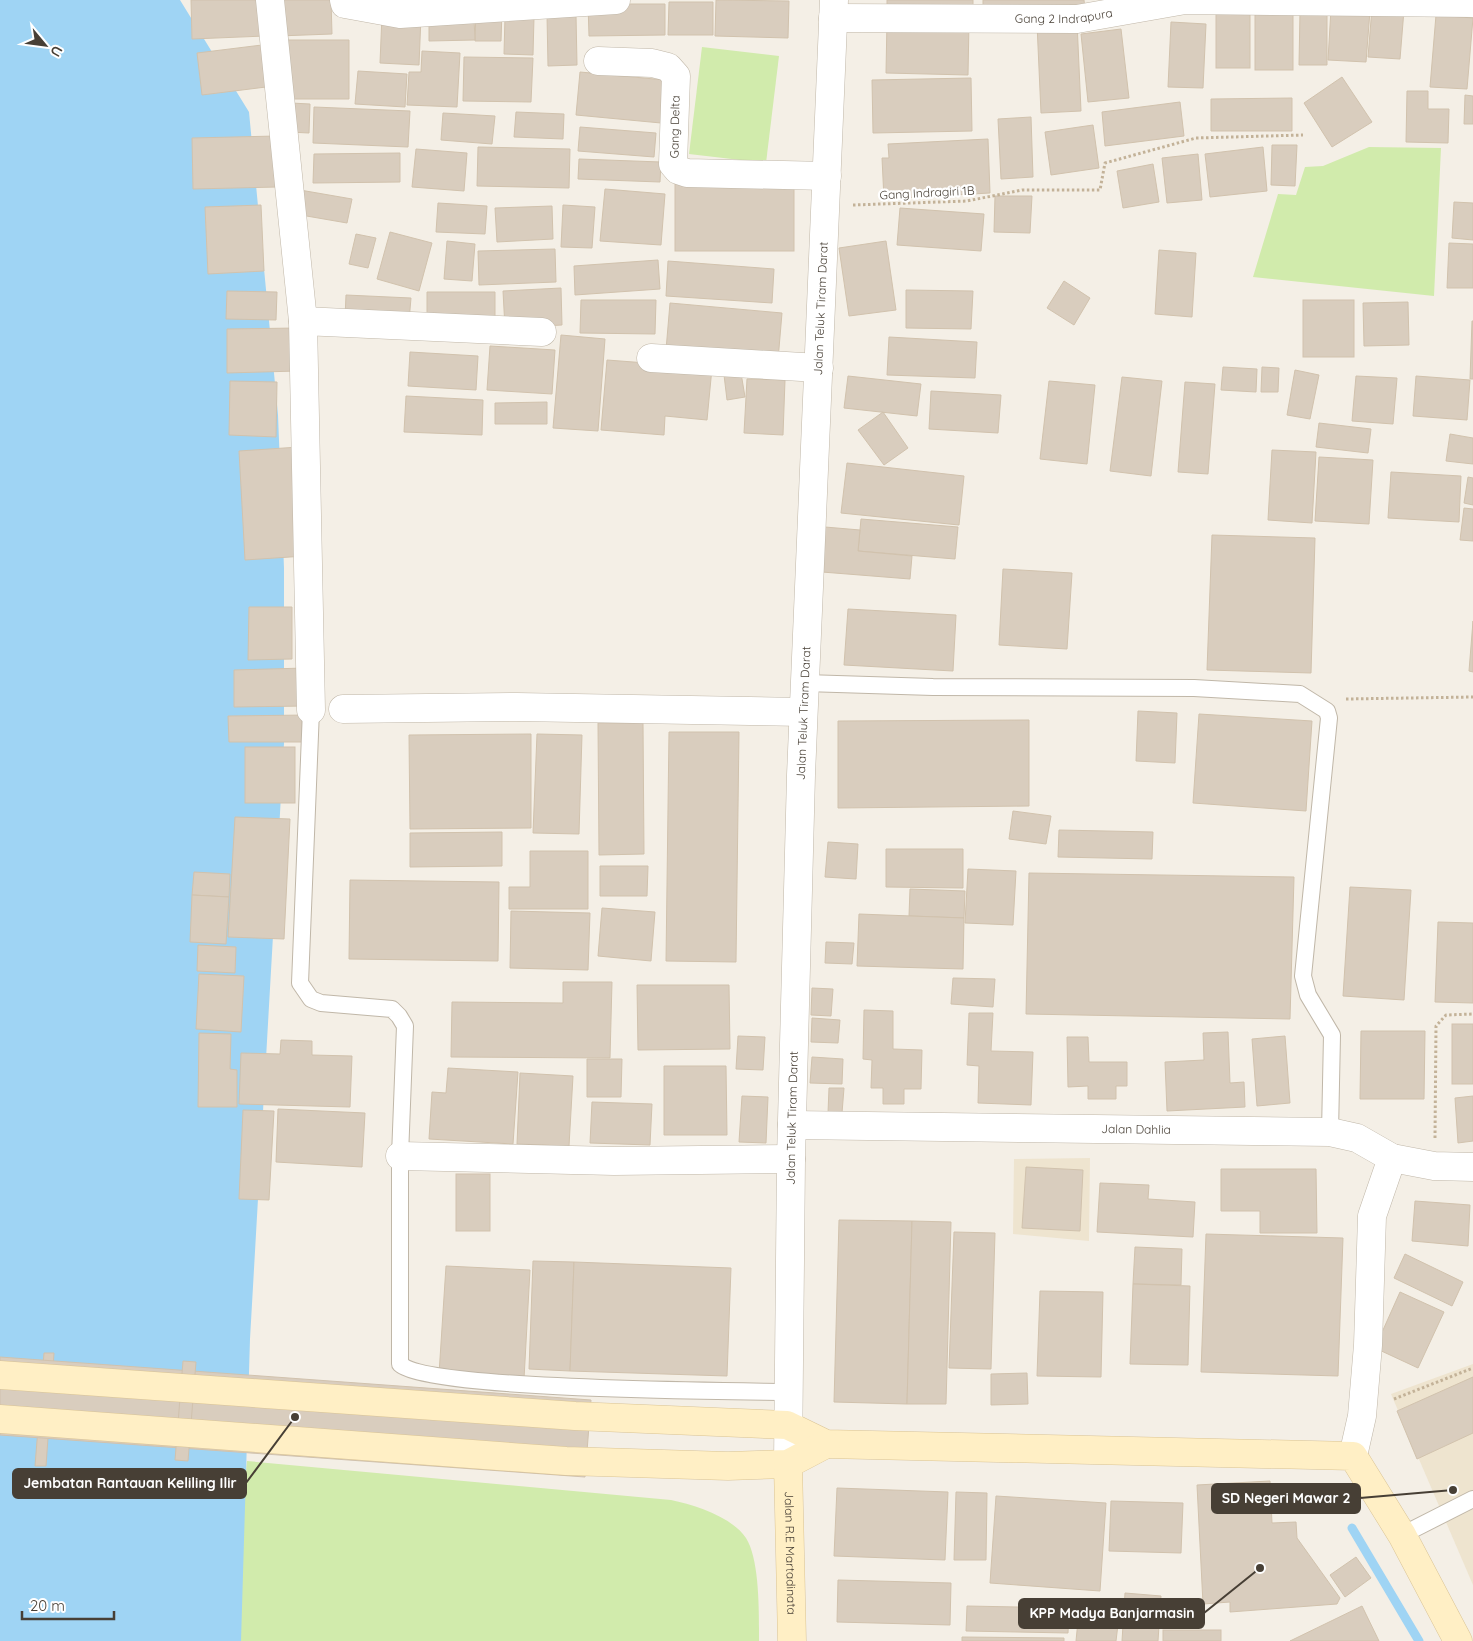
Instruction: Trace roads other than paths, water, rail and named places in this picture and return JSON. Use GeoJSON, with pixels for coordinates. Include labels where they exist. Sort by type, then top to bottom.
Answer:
{"type":"FeatureCollection","features":[{"type":"Feature","properties":{"kind":"main road"},"geometry":{"type":"LineString","coordinates":[[0,1375],[575,1416],[788,1426],[826,1444],[1353,1456],[1402,1535],[1458,1641]]}},
{"type":"Feature","properties":{"kind":"main road"},"geometry":{"type":"LineString","coordinates":[[0,1419],[566,1461],[728,1466],[788,1464],[826,1444]]}},
{"type":"Feature","properties":{"kind":"main road","name":"Jalan R.E Martadinata"},"geometry":{"type":"LineString","coordinates":[[788,1464],[792,1641]]}},
{"type":"Feature","properties":{"kind":"street"},"geometry":{"type":"LineString","coordinates":[[270,0],[303,321],[311,710]]}},
{"type":"Feature","properties":{"kind":"street"},"geometry":{"type":"LineString","coordinates":[[344,0],[345,4],[400,14],[616,0]]}},
{"type":"Feature","properties":{"kind":"street","name":"Gang 2 Indrapura"},"geometry":{"type":"LineString","coordinates":[[833,9],[1077,19],[1185,0],[1473,3]]}},
{"type":"Feature","properties":{"kind":"street","name":"Jalan Teluk Tiram Darat"},"geometry":{"type":"LineString","coordinates":[[788,1464],[791,1159],[803,712],[833,9]]}},
{"type":"Feature","properties":{"kind":"street","name":"Gang Delta"},"geometry":{"type":"LineString","coordinates":[[598,61],[652,63],[668,67],[676,76],[674,164],[678,170],[687,173],[827,176]]}},
{"type":"Feature","properties":{"kind":"street"},"geometry":{"type":"LineString","coordinates":[[303,321],[542,332]]}},
{"type":"Feature","properties":{"kind":"street"},"geometry":{"type":"LineString","coordinates":[[651,358],[819,368]]}},
{"type":"Feature","properties":{"kind":"street"},"geometry":{"type":"LineString","coordinates":[[343,709],[517,707],[803,712]]}},
{"type":"Feature","properties":{"kind":"street","name":"Jalan Dahlia"},"geometry":{"type":"LineString","coordinates":[[792,1125],[1330,1132],[1357,1138],[1392,1158],[1434,1166],[1473,1167]]}},
{"type":"Feature","properties":{"kind":"street"},"geometry":{"type":"LineString","coordinates":[[400,1156],[614,1161],[791,1159]]}},
{"type":"Feature","properties":{"kind":"street"},"geometry":{"type":"LineString","coordinates":[[1353,1456],[1363,1411],[1368,1345],[1372,1216],[1392,1158]]}},
{"type":"Feature","properties":{"kind":"lane"},"geometry":{"type":"LineString","coordinates":[[805,683],[933,687],[1194,688],[1300,694],[1314,701],[1327,711],[1329,718],[1303,976],[1308,995],[1332,1035],[1330,1132]]}},
{"type":"Feature","properties":{"kind":"lane"},"geometry":{"type":"LineString","coordinates":[[311,710],[300,983],[311,999],[321,1002],[392,1009],[405,1026],[400,1156],[398,1360],[407,1370],[447,1378],[675,1391],[788,1392]]}},
{"type":"Feature","properties":{"kind":"lane"},"geometry":{"type":"LineString","coordinates":[[1402,1535],[1473,1499]]}},
{"type":"Feature","properties":{"kind":"water"},"geometry":{"type":"Polygon","coordinates":[[[0,0],[180,0],[249,112],[278,415],[284,568],[284,743],[250,1339],[241,1641],[0,1641],[0,0]]]}},
{"type":"Feature","properties":{"kind":"waterway"},"geometry":{"type":"LineString","coordinates":[[1352,1528],[1419,1641]]}},
{"type":"Feature","properties":{"kind":"place","name":"Jembatan Rantauan Keliling Ilir"},"geometry":{"type":"Point","coordinates":[295,1417]}},
{"type":"Feature","properties":{"kind":"place","name":"SD Negeri Mawar 2"},"geometry":{"type":"Point","coordinates":[1453,1490]}},
{"type":"Feature","properties":{"kind":"place","name":"KPP Madya Banjarmasin"},"geometry":{"type":"Point","coordinates":[1260,1568]}}]}
